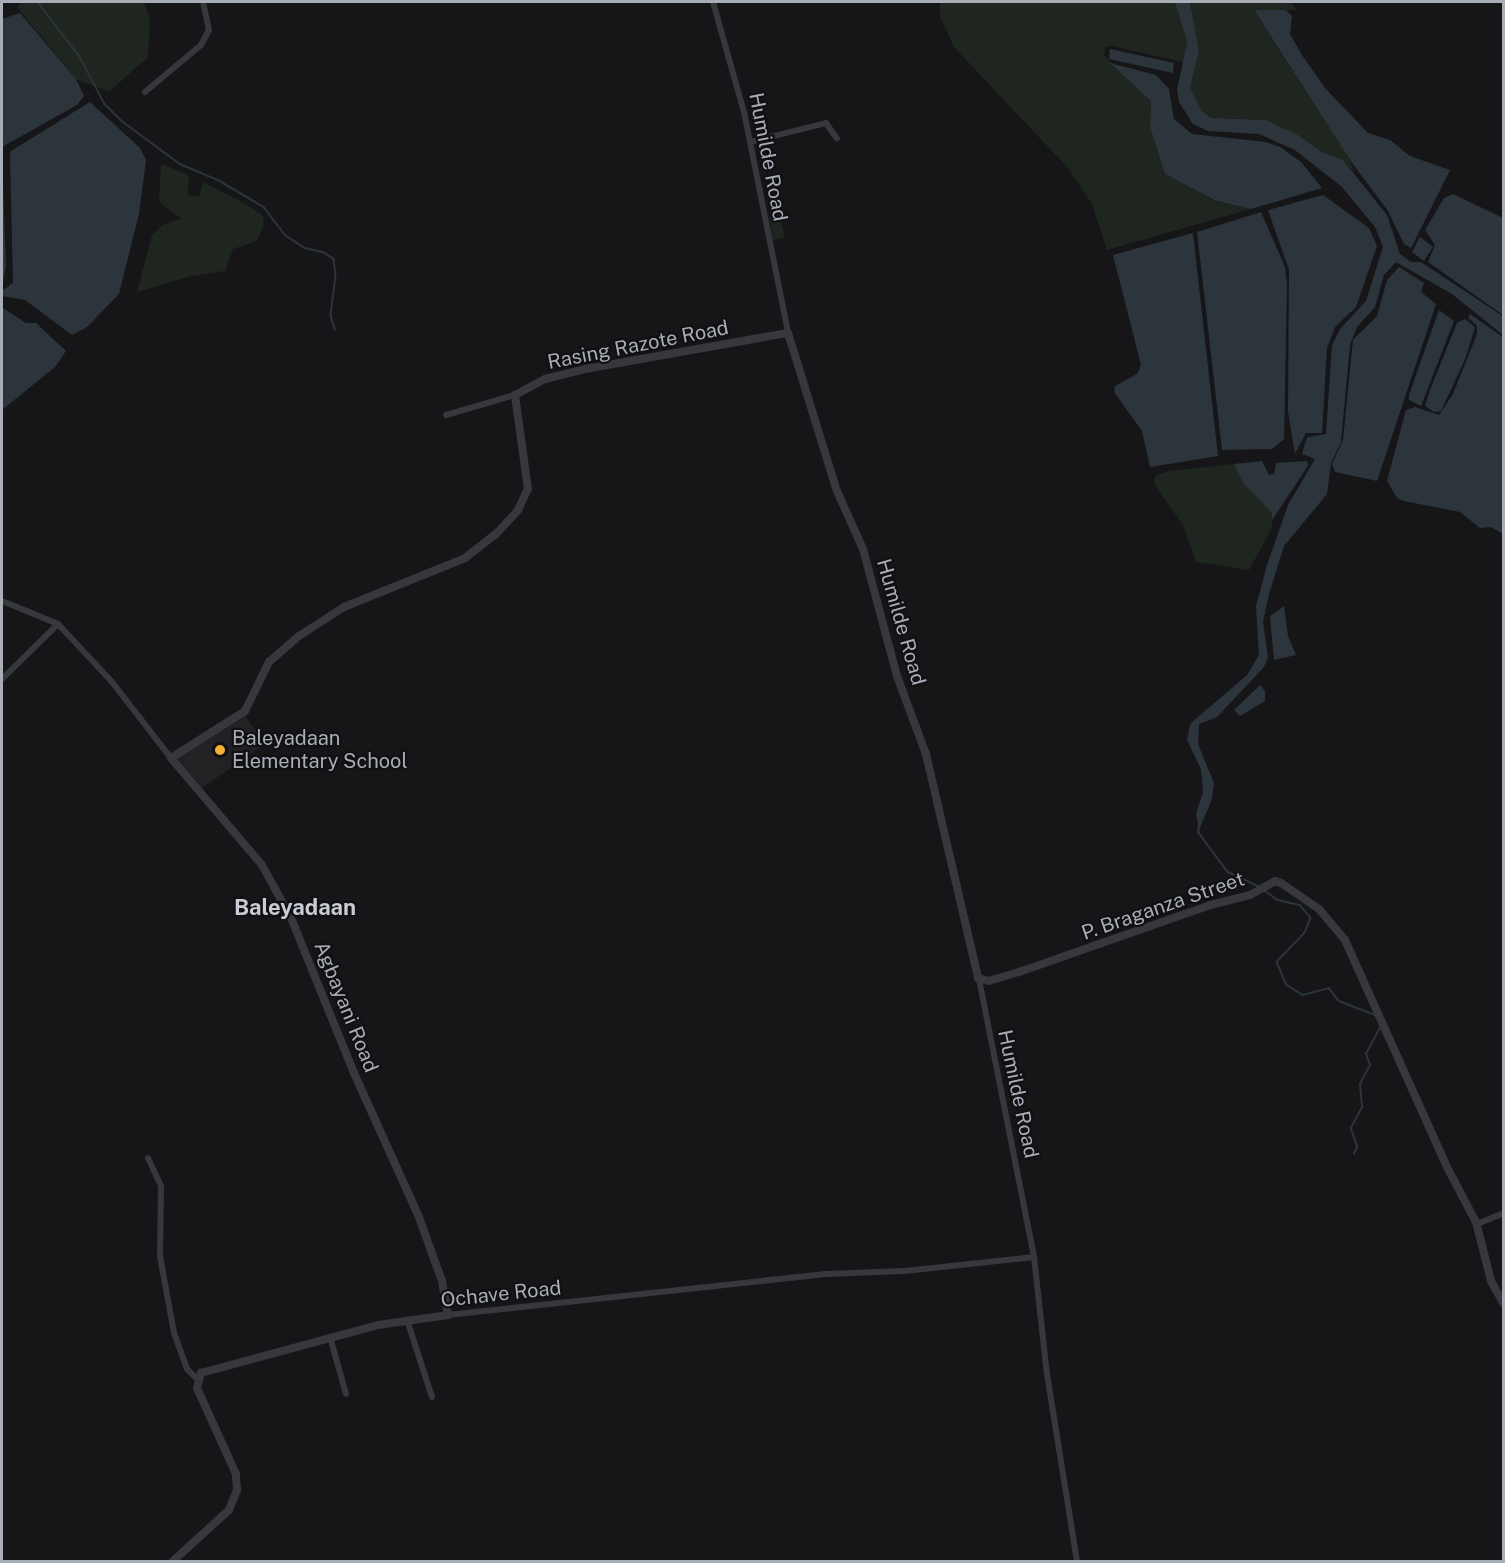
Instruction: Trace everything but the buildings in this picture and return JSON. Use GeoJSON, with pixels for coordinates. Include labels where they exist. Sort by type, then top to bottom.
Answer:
{"type":"FeatureCollection","features":[{"type":"Feature","properties":{"kind":"street"},"geometry":{"type":"LineString","coordinates":[[145,92],[201,45],[209,30],[203,2]]}},
{"type":"Feature","properties":{"kind":"street","name":"Humilde Road"},"geometry":{"type":"LineString","coordinates":[[713,2],[750,142],[770,259],[788,333],[837,490],[863,549],[897,676],[926,754],[979,979],[1034,1257],[1059,1459],[1077,1562]]}},
{"type":"Feature","properties":{"kind":"street"},"geometry":{"type":"LineString","coordinates":[[750,142],[826,123],[837,139]]}},
{"type":"Feature","properties":{"kind":"street","name":"Rasing Razote Road"},"geometry":{"type":"LineString","coordinates":[[515,395],[525,386],[562,374],[788,333]]}},
{"type":"Feature","properties":{"kind":"street"},"geometry":{"type":"LineString","coordinates":[[171,758],[245,711],[268,662],[299,636],[344,607],[465,558],[496,534],[522,504],[528,489],[515,395],[446,415]]}},
{"type":"Feature","properties":{"kind":"street","name":"Agbayani Road"},"geometry":{"type":"LineString","coordinates":[[2,601],[57,624],[112,682],[171,758],[262,865],[291,918],[354,1074],[419,1217],[442,1281],[448,1315]]}},
{"type":"Feature","properties":{"kind":"street"},"geometry":{"type":"LineString","coordinates":[[2,679],[57,624]]}},
{"type":"Feature","properties":{"kind":"street","name":"P. Braganza Street"},"geometry":{"type":"LineString","coordinates":[[979,979],[989,981],[1022,971],[1257,891],[1275,881],[1281,883],[1319,909],[1340,931],[1477,1224],[1491,1281],[1503,1304]]}},
{"type":"Feature","properties":{"kind":"street"},"geometry":{"type":"LineString","coordinates":[[148,1158],[161,1186],[160,1256],[174,1332],[187,1369],[197,1379],[199,1394],[236,1474],[237,1490],[229,1510],[172,1562]]}},
{"type":"Feature","properties":{"kind":"street"},"geometry":{"type":"LineString","coordinates":[[1477,1224],[1503,1214]]}},
{"type":"Feature","properties":{"kind":"street","name":"Ochave Road"},"geometry":{"type":"LineString","coordinates":[[197,1379],[212,1368],[330,1337],[407,1320],[807,1276],[905,1271],[1034,1257]]}},
{"type":"Feature","properties":{"kind":"street"},"geometry":{"type":"LineString","coordinates":[[407,1320],[432,1397]]}},
{"type":"Feature","properties":{"kind":"street"},"geometry":{"type":"LineString","coordinates":[[330,1337],[346,1394]]}},
{"type":"Feature","properties":{"kind":"shaded area"},"geometry":{"type":"Polygon","coordinates":[[[21,2],[144,2],[150,20],[148,57],[109,92],[76,79],[17,7],[21,2]]]}},
{"type":"Feature","properties":{"kind":"shaded area"},"geometry":{"type":"Polygon","coordinates":[[[940,2],[1175,2],[1187,42],[1183,62],[1112,46],[1105,47],[1104,55],[1151,101],[1150,127],[1165,174],[1217,202],[1251,209],[1107,250],[1091,202],[1067,167],[954,47],[940,17],[940,2]]]}},
{"type":"Feature","properties":{"kind":"shaded area"},"geometry":{"type":"Polygon","coordinates":[[[1175,2],[1190,2],[1199,51],[1190,88],[1202,111],[1211,118],[1266,120],[1298,135],[1320,151],[1343,160],[1387,215],[1400,254],[1411,262],[1421,262],[1504,317],[1503,335],[1452,294],[1396,262],[1384,275],[1375,307],[1357,327],[1350,345],[1341,442],[1331,463],[1327,494],[1284,546],[1269,594],[1263,622],[1268,657],[1264,667],[1217,717],[1199,724],[1198,744],[1214,783],[1212,799],[1199,830],[1196,814],[1203,792],[1201,769],[1187,740],[1189,729],[1191,723],[1247,675],[1259,655],[1256,606],[1267,565],[1288,505],[1315,459],[1302,454],[1307,437],[1326,434],[1332,345],[1340,329],[1366,301],[1383,247],[1375,227],[1342,187],[1295,150],[1259,134],[1208,131],[1193,124],[1179,102],[1177,90],[1187,42],[1175,2]]]}},
{"type":"Feature","properties":{"kind":"shaded area"},"geometry":{"type":"Polygon","coordinates":[[[1190,2],[1290,2],[1297,10],[1254,11],[1350,160],[1354,172],[1343,160],[1320,151],[1298,135],[1266,120],[1211,118],[1202,111],[1190,88],[1199,51],[1190,2]]]}},
{"type":"Feature","properties":{"kind":"shaded area"},"geometry":{"type":"Polygon","coordinates":[[[1254,10],[1286,10],[1292,16],[1290,34],[1302,55],[1325,88],[1368,133],[1390,140],[1410,156],[1450,170],[1411,248],[1404,244],[1388,211],[1350,160],[1254,10]]]}},
{"type":"Feature","properties":{"kind":"shaded area"},"geometry":{"type":"Polygon","coordinates":[[[20,13],[76,79],[84,96],[77,105],[2,147],[2,19],[20,13]]]}},
{"type":"Feature","properties":{"kind":"shaded area"},"geometry":{"type":"Polygon","coordinates":[[[1110,49],[1174,63],[1173,73],[1109,59],[1110,49]]]}},
{"type":"Feature","properties":{"kind":"shaded area"},"geometry":{"type":"Polygon","coordinates":[[[1110,63],[1156,75],[1169,89],[1174,119],[1192,134],[1266,142],[1280,147],[1301,162],[1322,188],[1251,209],[1216,201],[1165,174],[1150,127],[1151,101],[1110,63]]]}},
{"type":"Feature","properties":{"kind":"shaded area"},"geometry":{"type":"Polygon","coordinates":[[[90,102],[140,148],[146,160],[139,214],[119,294],[87,327],[72,335],[25,300],[2,296],[2,291],[13,283],[10,156],[11,151],[90,102]]]}},
{"type":"Feature","properties":{"kind":"shaded area"},"geometry":{"type":"Polygon","coordinates":[[[2,156],[6,267],[2,286],[2,156]]]}},
{"type":"Feature","properties":{"kind":"shaded area"},"geometry":{"type":"Polygon","coordinates":[[[161,164],[189,175],[188,195],[199,197],[203,182],[249,206],[263,216],[264,224],[257,241],[233,249],[225,271],[191,276],[137,292],[152,235],[164,224],[182,219],[159,202],[161,164]]]}},
{"type":"Feature","properties":{"kind":"shaded area"},"geometry":{"type":"Polygon","coordinates":[[[1453,194],[1503,218],[1503,315],[1428,262],[1435,245],[1425,230],[1444,198],[1453,194]]]}},
{"type":"Feature","properties":{"kind":"shaded area"},"geometry":{"type":"Polygon","coordinates":[[[1323,195],[1369,228],[1377,246],[1356,307],[1335,327],[1327,348],[1322,433],[1306,433],[1295,454],[1288,412],[1289,270],[1268,210],[1323,195]]]}},
{"type":"Feature","properties":{"kind":"shaded area"},"geometry":{"type":"Polygon","coordinates":[[[1261,212],[1285,267],[1287,285],[1284,439],[1272,449],[1222,450],[1197,232],[1261,212]]]}},
{"type":"Feature","properties":{"kind":"shaded area"},"geometry":{"type":"Polygon","coordinates":[[[780,215],[785,238],[773,240],[769,217],[780,215]]]}},
{"type":"Feature","properties":{"kind":"shaded area"},"geometry":{"type":"Polygon","coordinates":[[[1193,233],[1218,456],[1150,467],[1142,431],[1114,392],[1115,386],[1137,374],[1141,365],[1113,255],[1193,233]]]}},
{"type":"Feature","properties":{"kind":"shaded area"},"geometry":{"type":"Polygon","coordinates":[[[1420,237],[1433,247],[1424,261],[1412,252],[1420,237]]]}},
{"type":"Feature","properties":{"kind":"shaded area"},"geometry":{"type":"Polygon","coordinates":[[[1399,267],[1424,283],[1421,292],[1436,304],[1377,481],[1335,472],[1332,464],[1343,440],[1353,340],[1377,316],[1387,280],[1399,267]]]}},
{"type":"Feature","properties":{"kind":"shaded area"},"geometry":{"type":"Polygon","coordinates":[[[3,308],[26,323],[36,323],[66,351],[55,367],[2,410],[3,308]]]}},
{"type":"Feature","properties":{"kind":"shaded area"},"geometry":{"type":"Polygon","coordinates":[[[1439,310],[1454,321],[1421,406],[1409,400],[1409,395],[1439,310]]]}},
{"type":"Feature","properties":{"kind":"shaded area"},"geometry":{"type":"Polygon","coordinates":[[[1470,314],[1503,337],[1503,534],[1491,527],[1480,528],[1460,512],[1397,498],[1387,481],[1406,410],[1415,407],[1439,415],[1453,394],[1477,334],[1477,326],[1468,317],[1470,314]]]}},
{"type":"Feature","properties":{"kind":"shaded area"},"geometry":{"type":"Polygon","coordinates":[[[1465,319],[1475,327],[1466,357],[1441,411],[1434,412],[1425,406],[1430,390],[1457,323],[1465,319]]]}},
{"type":"Feature","properties":{"kind":"shaded area"},"geometry":{"type":"Polygon","coordinates":[[[1262,461],[1269,475],[1274,474],[1276,463],[1307,461],[1308,466],[1272,520],[1272,513],[1243,483],[1234,464],[1262,461]]]}},
{"type":"Feature","properties":{"kind":"shaded area"},"geometry":{"type":"Polygon","coordinates":[[[1234,464],[1243,483],[1272,513],[1272,528],[1249,570],[1196,562],[1183,525],[1154,484],[1155,476],[1169,471],[1234,464]]]}},
{"type":"Feature","properties":{"kind":"shaded area"},"geometry":{"type":"Polygon","coordinates":[[[1284,606],[1288,636],[1296,655],[1274,660],[1270,616],[1284,606]]]}},
{"type":"Feature","properties":{"kind":"shaded area"},"geometry":{"type":"Polygon","coordinates":[[[1260,685],[1265,691],[1265,701],[1240,716],[1234,710],[1260,685]]]}},
{"type":"Feature","properties":{"kind":"shaded area","name":"Baleyadaan Elementary School"},"geometry":{"type":"Polygon","coordinates":[[[244,714],[265,744],[202,788],[174,755],[244,714]]]}},
{"type":"Feature","properties":{"kind":"waterway"},"geometry":{"type":"LineString","coordinates":[[38,2],[80,57],[105,104],[122,121],[180,164],[218,180],[264,207],[285,235],[305,248],[323,252],[334,259],[336,275],[331,316],[335,329]]}},
{"type":"Feature","properties":{"kind":"waterway"},"geometry":{"type":"LineString","coordinates":[[1199,827],[1199,833],[1228,872],[1260,887]]}},
{"type":"Feature","properties":{"kind":"waterway"},"geometry":{"type":"LineString","coordinates":[[1264,890],[1278,900],[1300,905],[1311,918],[1305,933],[1277,962],[1287,985],[1303,995],[1329,988],[1339,1001],[1376,1015]]}},
{"type":"Feature","properties":{"kind":"waterway"},"geometry":{"type":"LineString","coordinates":[[1354,1154],[1357,1147],[1351,1128],[1362,1107],[1360,1084],[1370,1065],[1366,1054],[1380,1028]]}},
{"type":"Feature","properties":{"kind":"place","name":"Baleyadaan Elementary School"},"geometry":{"type":"Point","coordinates":[220,750]}},
{"type":"Feature","properties":{"kind":"district","name":"Baleyadaan"},"geometry":{"type":"Point","coordinates":[295,908]}}]}
